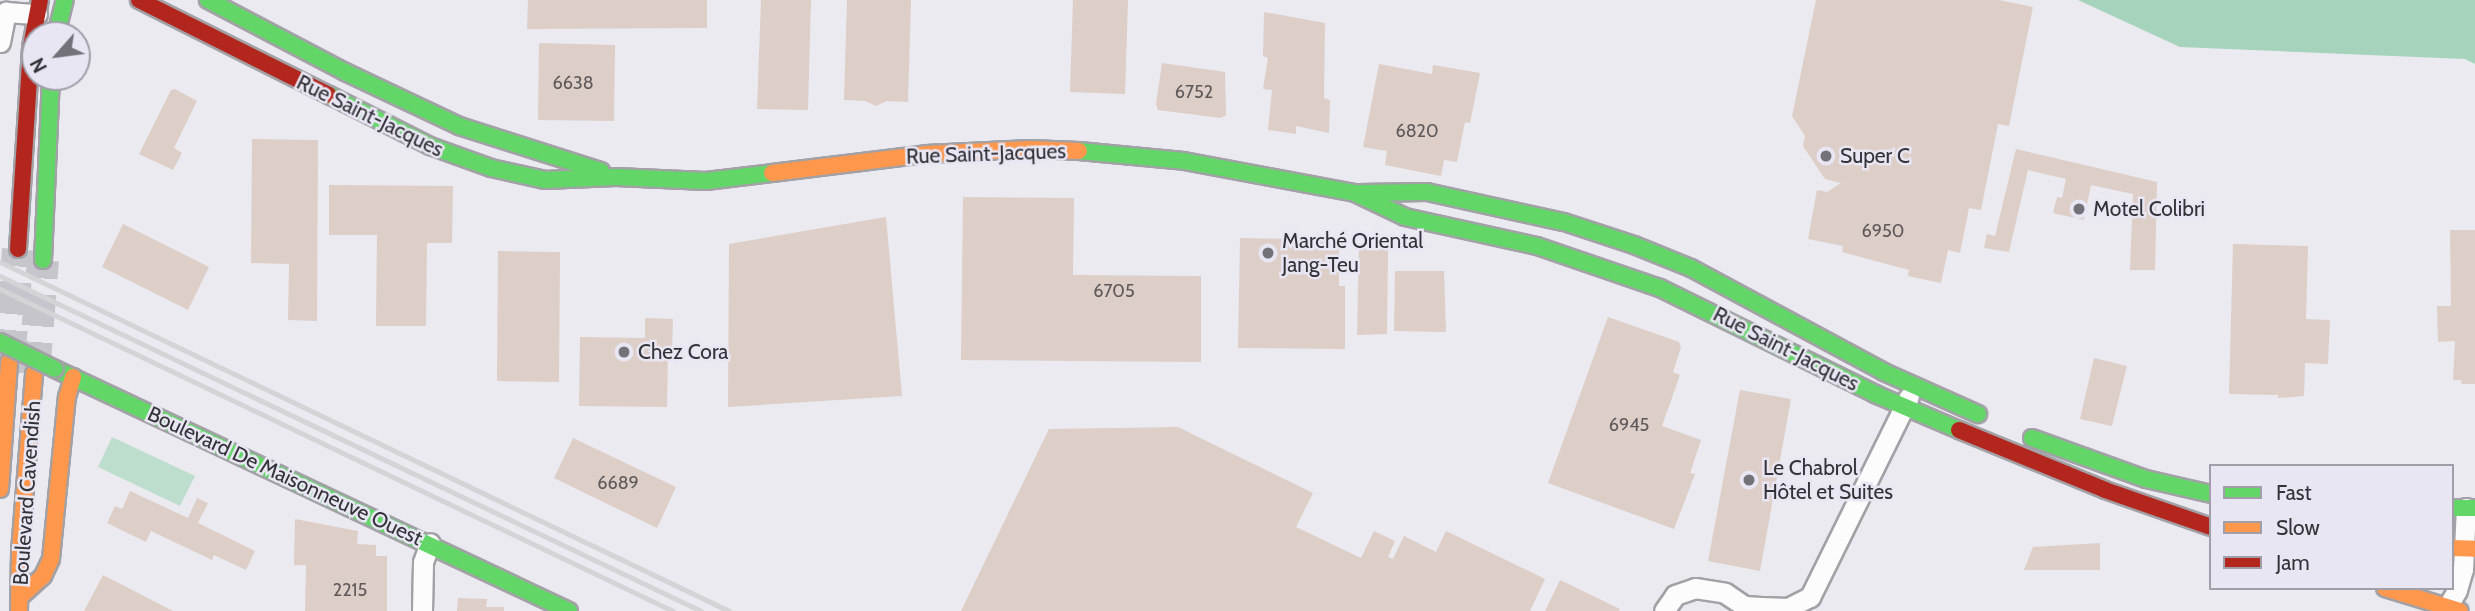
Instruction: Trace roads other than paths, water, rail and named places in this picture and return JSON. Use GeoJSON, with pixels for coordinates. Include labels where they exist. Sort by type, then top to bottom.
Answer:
{"type":"FeatureCollection","features":[{"type":"Feature","properties":{"kind":"main road"},"geometry":{"type":"LineString","coordinates":[[60,21],[65,0]]}},
{"type":"Feature","properties":{"kind":"main road","name":"Rue Saint-Jacques"},"geometry":{"type":"LineString","coordinates":[[139,0],[406,135],[454,156],[545,180],[616,177],[705,181],[926,155],[1030,149],[1116,153],[1184,161],[1355,193],[1410,190],[1427,192],[1564,222],[1634,245],[1702,273],[1914,385],[1991,420]]}},
{"type":"Feature","properties":{"kind":"main road","name":"Rue Saint-Jacques"},"geometry":{"type":"LineString","coordinates":[[208,0],[345,72],[459,126],[616,177]]}},
{"type":"Feature","properties":{"kind":"main road"},"geometry":{"type":"LineString","coordinates":[[18,249],[31,47],[38,7]]}},
{"type":"Feature","properties":{"kind":"main road"},"geometry":{"type":"LineString","coordinates":[[43,260],[50,91]]}},
{"type":"Feature","properties":{"kind":"main road","name":"Rue Saint-Jacques"},"geometry":{"type":"LineString","coordinates":[[1355,193],[1405,217],[1537,246],[1660,288],[1905,406],[2061,473],[2209,526]]}},
{"type":"Feature","properties":{"kind":"main road","name":"Boulevard De Maisonneuve Ouest"},"geometry":{"type":"LineString","coordinates":[[0,342],[569,611]]}},
{"type":"Feature","properties":{"kind":"main road","name":"Boulevard Cavendish"},"geometry":{"type":"LineString","coordinates":[[0,488],[9,362]]}},
{"type":"Feature","properties":{"kind":"main road","name":"Boulevard Cavendish"},"geometry":{"type":"LineString","coordinates":[[20,603],[20,552],[34,374]]}},
{"type":"Feature","properties":{"kind":"main road"},"geometry":{"type":"LineString","coordinates":[[20,603],[43,576],[51,559],[67,397],[74,377]]}},
{"type":"Feature","properties":{"kind":"main road"},"geometry":{"type":"LineString","coordinates":[[2012,429],[2129,474],[2209,494]]}},
{"type":"Feature","properties":{"kind":"main road"},"geometry":{"type":"LineString","coordinates":[[2391,590],[2451,610]]}},
{"type":"Feature","properties":{"kind":"street"},"geometry":{"type":"LineString","coordinates":[[0,42],[6,12],[38,7]]}},
{"type":"Feature","properties":{"kind":"street"},"geometry":{"type":"LineString","coordinates":[[1664,611],[1675,595],[1695,588],[1725,593],[1741,608],[1788,608],[1810,597],[1914,385]]}},
{"type":"Feature","properties":{"kind":"street"},"geometry":{"type":"LineString","coordinates":[[2451,610],[2461,581],[2464,508]]}},
{"type":"Feature","properties":{"kind":"street"},"geometry":{"type":"LineString","coordinates":[[422,611],[423,562],[430,543]]}},
{"type":"Feature","properties":{"kind":"street"},"geometry":{"type":"LineString","coordinates":[[2470,611],[2475,605]]}},
{"type":"Feature","properties":{"kind":"tunnel"},"geometry":{"type":"LineString","coordinates":[[9,362],[18,249]]}},
{"type":"Feature","properties":{"kind":"tunnel"},"geometry":{"type":"LineString","coordinates":[[34,374],[43,260]]}},
{"type":"Feature","properties":{"kind":"railway"},"geometry":{"type":"LineString","coordinates":[[0,262],[729,611]]}},
{"type":"Feature","properties":{"kind":"railway"},"geometry":{"type":"LineString","coordinates":[[0,276],[701,611]]}},
{"type":"Feature","properties":{"kind":"railway"},"geometry":{"type":"LineString","coordinates":[[0,289],[673,611]]}},
{"type":"Feature","properties":{"kind":"place","name":"Super C"},"geometry":{"type":"Point","coordinates":[1826,156]}},
{"type":"Feature","properties":{"kind":"place","name":"Motel Colibri"},"geometry":{"type":"Point","coordinates":[2079,209]}},
{"type":"Feature","properties":{"kind":"place","name":"Marché Oriental Jang-Teu"},"geometry":{"type":"Point","coordinates":[1268,253]}},
{"type":"Feature","properties":{"kind":"place","name":"Chez Cora"},"geometry":{"type":"Point","coordinates":[624,352]}},
{"type":"Feature","properties":{"kind":"place","name":"Le Chabrol Hôtel et Suites"},"geometry":{"type":"Point","coordinates":[1749,480]}}]}
